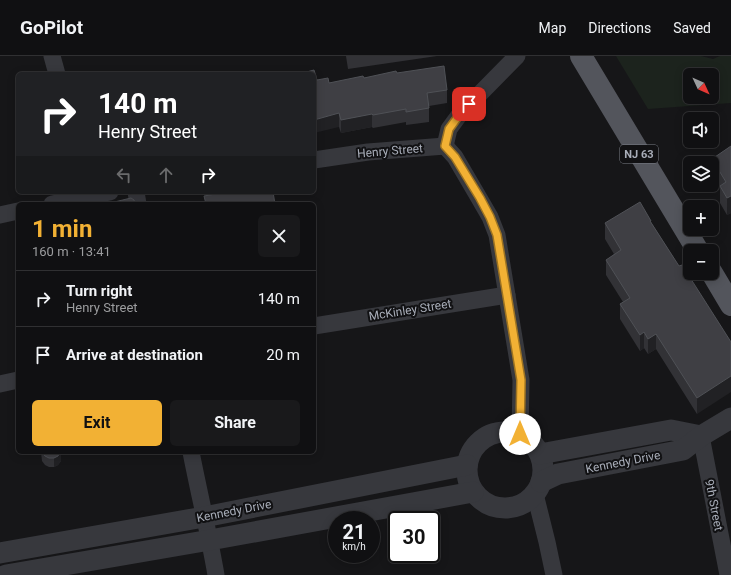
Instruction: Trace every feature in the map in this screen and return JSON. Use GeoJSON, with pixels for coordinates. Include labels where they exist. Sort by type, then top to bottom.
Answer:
{"type":"FeatureCollection","features":[{"type":"Feature","properties":{"kind":"main road","name":"NJ 63"},"geometry":{"type":"LineString","coordinates":[[581,56],[694,244]]}},
{"type":"Feature","properties":{"kind":"main road"},"geometry":{"type":"LineString","coordinates":[[716,280],[731,305]]}},
{"type":"Feature","properties":{"kind":"street"},"geometry":{"type":"LineString","coordinates":[[52,56],[56,72]]}},
{"type":"Feature","properties":{"kind":"street"},"geometry":{"type":"LineString","coordinates":[[517,56],[460,114],[449,129],[445,146],[455,157],[490,217],[497,235],[521,380],[520,434]]}},
{"type":"Feature","properties":{"kind":"street","name":"Henry Street"},"geometry":{"type":"LineString","coordinates":[[316,160],[375,151],[445,146]]}},
{"type":"Feature","properties":{"kind":"street"},"geometry":{"type":"LineString","coordinates":[[62,202],[100,194]]}},
{"type":"Feature","properties":{"kind":"street"},"geometry":{"type":"LineString","coordinates":[[0,215],[16,211]]}},
{"type":"Feature","properties":{"kind":"street","name":"McKinley Street"},"geometry":{"type":"LineString","coordinates":[[316,326],[507,295]]}},
{"type":"Feature","properties":{"kind":"street"},"geometry":{"type":"LineString","coordinates":[[0,384],[16,380]]}},
{"type":"Feature","properties":{"kind":"street","name":"Kennedy Drive"},"geometry":{"type":"LineString","coordinates":[[538,488],[558,474],[683,450],[701,436],[731,418]]}},
{"type":"Feature","properties":{"kind":"street","name":"Kennedy Drive"},"geometry":{"type":"LineString","coordinates":[[540,454],[671,430],[701,436]]}},
{"type":"Feature","properties":{"kind":"street"},"geometry":{"type":"LineString","coordinates":[[538,488],[524,503],[510,508],[496,507],[483,501],[473,492],[468,479],[467,465],[471,451],[480,440],[493,433],[507,431],[520,434],[532,442],[540,454],[543,468],[538,488],[554,575]]}},
{"type":"Feature","properties":{"kind":"street","name":"9th Street"},"geometry":{"type":"LineString","coordinates":[[701,436],[728,575]]}},
{"type":"Feature","properties":{"kind":"street"},"geometry":{"type":"LineString","coordinates":[[190,454],[210,540],[216,575]]}},
{"type":"Feature","properties":{"kind":"street","name":"Kennedy Drive"},"geometry":{"type":"LineString","coordinates":[[0,553],[204,517],[467,465]]}},
{"type":"Feature","properties":{"kind":"street","name":"Kennedy Drive"},"geometry":{"type":"LineString","coordinates":[[6,575],[210,540],[473,492]]}},
{"type":"Feature","properties":{"kind":"street"},"geometry":{"type":"LineString","coordinates":[[77,540],[81,562]]}},
{"type":"Feature","properties":{"kind":"shaded area"},"geometry":{"type":"Polygon","coordinates":[[[616,56],[701,56],[713,59],[720,56],[731,56],[731,103],[719,104],[719,68],[683,68],[683,104],[717,104],[648,109],[616,56]]]}},
{"type":"Feature","properties":{"kind":"building"},"geometry":{"type":"Polygon","coordinates":[[[444,66],[447,90],[427,93],[429,108],[406,112],[406,109],[341,120],[339,113],[316,119],[316,77],[317,80],[328,78],[329,83],[363,76],[364,78],[396,71],[397,73],[444,66]]]}},
{"type":"Feature","properties":{"kind":"building"},"geometry":{"type":"Polygon","coordinates":[[[731,146],[731,196],[727,198],[720,186],[726,182],[719,170],[719,156],[716,156],[731,146]]]}},
{"type":"Feature","properties":{"kind":"building"},"geometry":{"type":"Polygon","coordinates":[[[216,194],[273,194],[275,202],[206,202],[204,196],[216,194]]]}},
{"type":"Feature","properties":{"kind":"building"},"geometry":{"type":"Polygon","coordinates":[[[131,198],[134,202],[114,202],[131,198]]]}},
{"type":"Feature","properties":{"kind":"building"},"geometry":{"type":"Polygon","coordinates":[[[640,202],[650,221],[679,266],[682,265],[683,267],[683,280],[692,280],[731,342],[731,376],[697,398],[656,334],[648,339],[644,332],[640,335],[620,304],[630,298],[606,260],[621,250],[605,223],[640,202]]]}},
{"type":"Feature","properties":{"kind":"building"},"geometry":{"type":"Polygon","coordinates":[[[44,454],[59,454],[54,458],[45,456],[44,454]]]}},
{"type":"Feature","properties":{"kind":"route"},"geometry":{"type":"LineString","coordinates":[[469,104],[449,129],[445,146],[455,157],[480,198],[497,235],[521,380],[520,434]]}}]}
